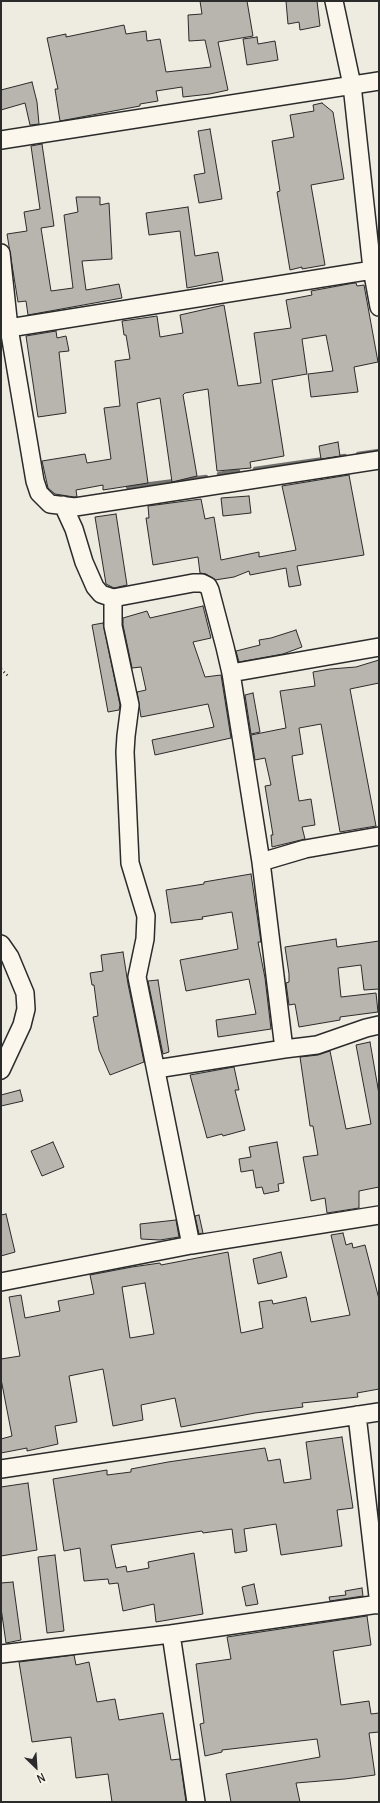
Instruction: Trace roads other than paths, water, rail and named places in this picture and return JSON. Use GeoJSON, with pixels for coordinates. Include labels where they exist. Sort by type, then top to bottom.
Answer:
{"type":"FeatureCollection","features":[{"type":"Feature","properties":{"kind":"street"},"geometry":{"type":"LineString","coordinates":[[334,1],[352,84],[376,269],[379,307]]}},
{"type":"Feature","properties":{"kind":"street"},"geometry":{"type":"LineString","coordinates":[[1,140],[379,80]]}},
{"type":"Feature","properties":{"kind":"street"},"geometry":{"type":"LineString","coordinates":[[1,253],[9,328],[35,481],[39,493],[50,504],[75,507],[379,460]]}},
{"type":"Feature","properties":{"kind":"street"},"geometry":{"type":"LineString","coordinates":[[9,328],[376,269]]}},
{"type":"Feature","properties":{"kind":"street"},"geometry":{"type":"LineString","coordinates":[[64,506],[74,529],[84,562],[95,587],[101,594],[113,598],[193,583],[202,583],[208,586],[210,590],[224,640],[231,673],[261,862],[284,1049]]}},
{"type":"Feature","properties":{"kind":"street"},"geometry":{"type":"LineString","coordinates":[[113,598],[113,626],[130,705],[125,752],[130,863],[146,916],[145,939],[137,977],[191,1244]]}},
{"type":"Feature","properties":{"kind":"street"},"geometry":{"type":"LineString","coordinates":[[231,673],[379,647]]}},
{"type":"Feature","properties":{"kind":"street"},"geometry":{"type":"LineString","coordinates":[[261,862],[305,849],[379,836]]}},
{"type":"Feature","properties":{"kind":"street"},"geometry":{"type":"LineString","coordinates":[[1,944],[10,957],[25,993],[26,1009],[22,1025],[1,1070]]}},
{"type":"Feature","properties":{"kind":"street"},"geometry":{"type":"LineString","coordinates":[[156,1069],[317,1045],[379,1025]]}},
{"type":"Feature","properties":{"kind":"street"},"geometry":{"type":"LineString","coordinates":[[1,1282],[191,1244],[379,1215]]}},
{"type":"Feature","properties":{"kind":"street"},"geometry":{"type":"LineString","coordinates":[[1,1469],[379,1412]]}},
{"type":"Feature","properties":{"kind":"street"},"geometry":{"type":"LineString","coordinates":[[1,1654],[171,1634],[379,1604],[357,1415]]}},
{"type":"Feature","properties":{"kind":"street"},"geometry":{"type":"LineString","coordinates":[[171,1634],[196,1802]]}},
{"type":"Feature","properties":{"kind":"waterway"},"geometry":{"type":"LineString","coordinates":[[358,454],[379,451]]}},
{"type":"Feature","properties":{"kind":"waterway"},"geometry":{"type":"LineString","coordinates":[[255,469],[345,456]]}},
{"type":"Feature","properties":{"kind":"waterway"},"geometry":{"type":"LineString","coordinates":[[219,474],[238,471]]}},
{"type":"Feature","properties":{"kind":"waterway"},"geometry":{"type":"LineString","coordinates":[[128,487],[206,477]]}}]}
